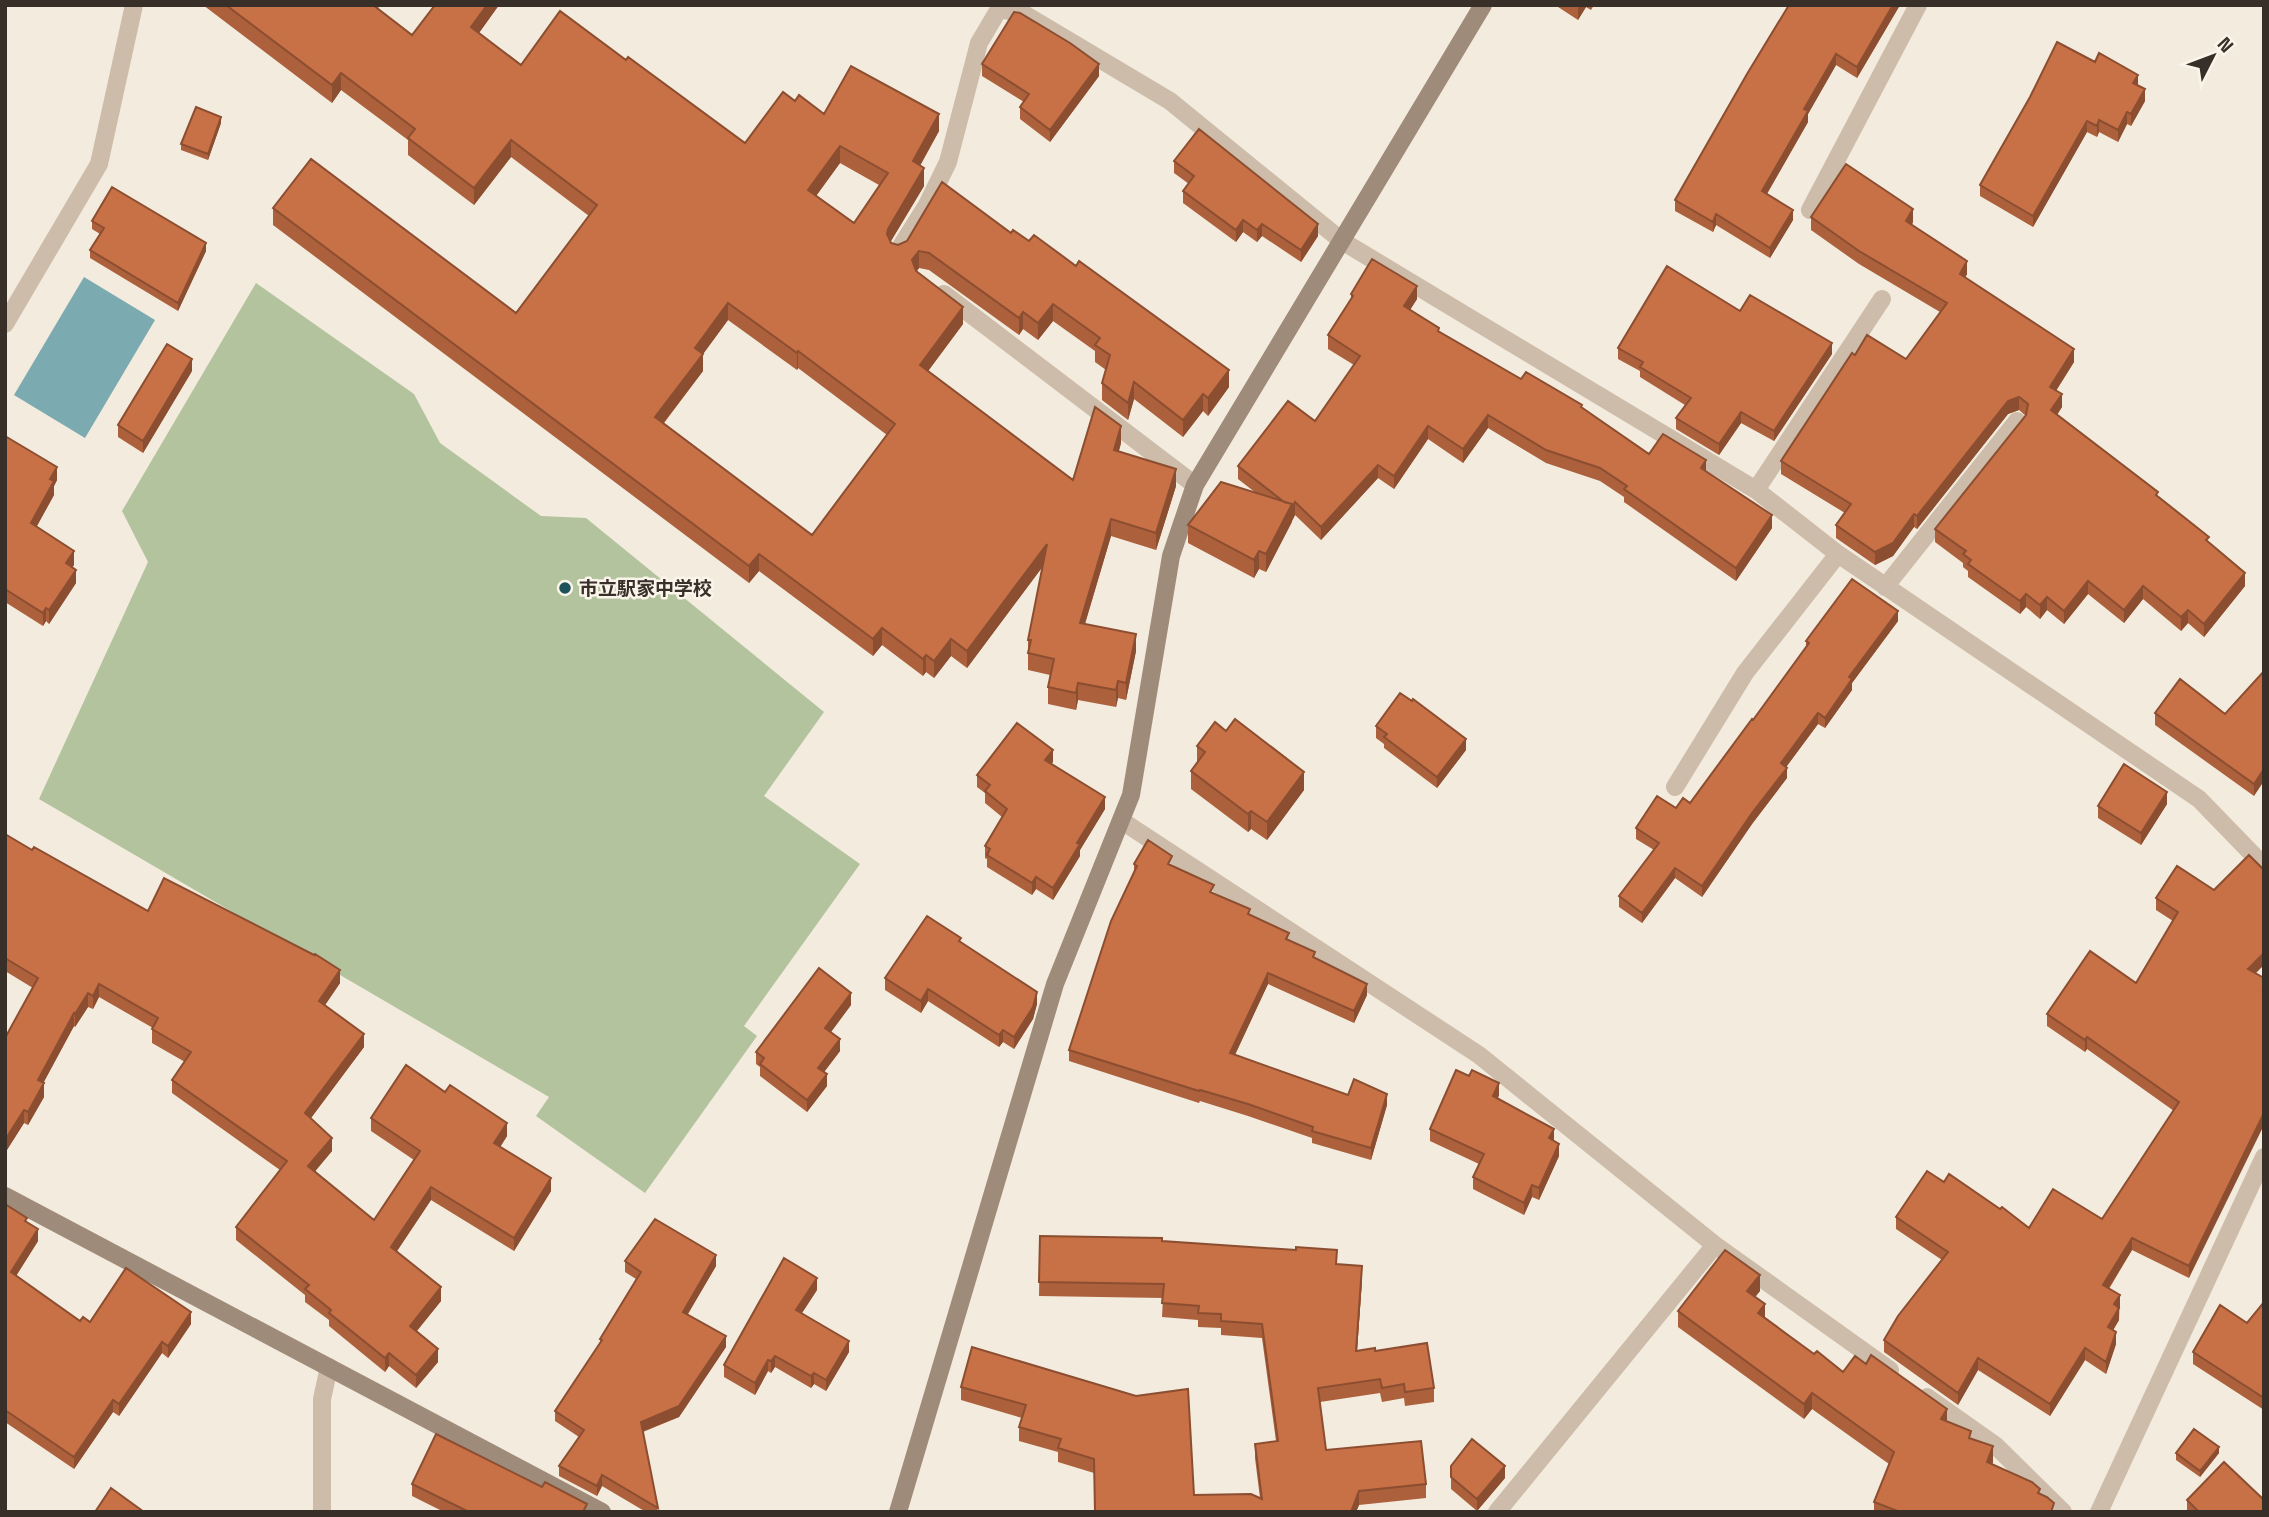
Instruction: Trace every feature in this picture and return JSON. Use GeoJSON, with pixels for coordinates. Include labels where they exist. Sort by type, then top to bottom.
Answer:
{"type":"FeatureCollection","features":[{"type":"Feature","properties":{"kind":"street"},"geometry":{"type":"LineString","coordinates":[[5,324],[99,164],[134,5]]}},
{"type":"Feature","properties":{"kind":"street"},"geometry":{"type":"LineString","coordinates":[[898,1512],[1055,985],[1132,795],[1171,556],[1195,485],[1483,5]]}},
{"type":"Feature","properties":{"kind":"street"},"geometry":{"type":"LineString","coordinates":[[1810,210],[1918,5]]}},
{"type":"Feature","properties":{"kind":"street"},"geometry":{"type":"LineString","coordinates":[[898,251],[927,205],[948,162],[979,43],[999,9],[1024,14],[1170,101],[1342,241],[1756,490],[1885,587],[2199,799],[2264,866]]}},
{"type":"Feature","properties":{"kind":"street"},"geometry":{"type":"LineString","coordinates":[[934,287],[1195,485]]}},
{"type":"Feature","properties":{"kind":"street"},"geometry":{"type":"LineString","coordinates":[[1756,490],[1882,299]]}},
{"type":"Feature","properties":{"kind":"street"},"geometry":{"type":"LineString","coordinates":[[1885,587],[2017,421]]}},
{"type":"Feature","properties":{"kind":"street"},"geometry":{"type":"LineString","coordinates":[[1675,787],[1745,673],[1838,554]]}},
{"type":"Feature","properties":{"kind":"street"},"geometry":{"type":"LineString","coordinates":[[1122,821],[1479,1055],[1715,1245],[1995,1445],[2063,1512]]}},
{"type":"Feature","properties":{"kind":"street"},"geometry":{"type":"LineString","coordinates":[[2099,1512],[2264,1157]]}},
{"type":"Feature","properties":{"kind":"street"},"geometry":{"type":"LineString","coordinates":[[5,1196],[602,1512]]}},
{"type":"Feature","properties":{"kind":"street"},"geometry":{"type":"LineString","coordinates":[[1497,1512],[1715,1245]]}},
{"type":"Feature","properties":{"kind":"street"},"geometry":{"type":"LineString","coordinates":[[322,1512],[322,1399],[328,1367]]}},
{"type":"Feature","properties":{"kind":"green space"},"geometry":{"type":"Polygon","coordinates":[[[256,283],[414,394],[440,443],[541,516],[586,518],[824,712],[764,796],[860,864],[744,1026],[757,1036],[645,1193],[536,1116],[549,1097],[39,799],[148,562],[122,511],[256,283]]]}},
{"type":"Feature","properties":{"kind":"water"},"geometry":{"type":"Polygon","coordinates":[[[84,277],[155,320],[85,438],[14,395],[84,277]]]}},
{"type":"Feature","properties":{"kind":"building"},"geometry":{"type":"Polygon","coordinates":[[[226,5],[373,5],[412,35],[435,5],[487,5],[471,27],[521,65],[560,11],[745,143],[783,92],[795,101],[799,95],[824,114],[851,66],[939,114],[913,161],[924,168],[888,229],[891,243],[898,245],[907,241],[942,182],[1011,233],[1013,230],[1029,241],[1034,235],[1076,266],[1079,261],[1229,370],[1208,398],[1203,394],[1183,420],[1134,382],[1128,403],[1102,383],[1110,355],[1095,345],[1100,338],[1053,304],[1038,323],[1023,312],[1019,318],[929,253],[919,251],[912,260],[916,271],[963,307],[920,365],[1073,480],[1095,407],[1121,426],[1114,450],[1176,469],[1156,533],[1111,519],[1080,623],[1136,634],[1126,683],[1118,681],[1116,690],[1078,683],[1076,693],[1048,687],[1054,659],[1028,653],[1031,640],[1028,640],[1047,544],[967,651],[951,639],[934,661],[926,655],[923,659],[882,628],[873,639],[759,554],[749,566],[273,208],[311,159],[516,313],[597,205],[511,140],[474,188],[408,138],[415,129],[341,73],[332,85],[226,5]],[[840,146],[808,190],[854,223],[888,173],[840,146]],[[728,303],[695,348],[703,354],[655,417],[812,535],[895,424],[798,351],[797,353],[728,303]]]}},
{"type":"Feature","properties":{"kind":"building"},"geometry":{"type":"Polygon","coordinates":[[[1789,5],[1893,5],[1857,67],[1836,54],[1804,109],[1808,111],[1762,191],[1793,210],[1770,248],[1716,214],[1713,222],[1675,200],[1789,5]]]}},
{"type":"Feature","properties":{"kind":"building"},"geometry":{"type":"Polygon","coordinates":[[[1014,12],[1070,43],[1099,64],[1050,130],[1020,107],[1029,94],[982,64],[1014,12]]]}},
{"type":"Feature","properties":{"kind":"building"},"geometry":{"type":"Polygon","coordinates":[[[2057,42],[2095,62],[2099,53],[2138,75],[2133,83],[2145,89],[2131,114],[2127,112],[2118,130],[2099,120],[2097,126],[2087,121],[2033,216],[1980,185],[2030,97],[2057,42]]]}},
{"type":"Feature","properties":{"kind":"building"},"geometry":{"type":"Polygon","coordinates":[[[196,107],[221,117],[208,154],[181,144],[196,107]]]}},
{"type":"Feature","properties":{"kind":"building"},"geometry":{"type":"Polygon","coordinates":[[[1199,129],[1318,224],[1301,250],[1262,224],[1257,230],[1243,220],[1236,230],[1183,191],[1194,176],[1174,161],[1199,129]]]}},
{"type":"Feature","properties":{"kind":"building"},"geometry":{"type":"Polygon","coordinates":[[[1846,164],[1913,209],[1906,221],[1967,261],[1960,274],[2074,349],[2050,387],[2062,394],[2051,410],[2158,492],[2156,495],[2209,537],[2206,540],[2245,573],[2204,624],[2188,610],[2181,617],[2143,586],[2124,610],[2088,581],[2064,611],[2047,597],[2040,605],[2026,594],[2020,601],[1968,564],[1971,560],[1963,554],[1966,551],[1935,529],[2026,415],[2028,404],[2019,397],[2008,401],[1893,543],[1875,552],[1836,525],[1851,504],[1781,461],[1852,353],[1855,355],[1867,335],[1906,359],[1947,303],[1859,251],[1811,217],[1846,164]]]}},
{"type":"Feature","properties":{"kind":"building"},"geometry":{"type":"Polygon","coordinates":[[[112,187],[206,243],[178,303],[90,250],[104,228],[92,221],[112,187]]]}},
{"type":"Feature","properties":{"kind":"building"},"geometry":{"type":"Polygon","coordinates":[[[1372,259],[1417,286],[1404,306],[1439,328],[1438,331],[1521,379],[1526,372],[1582,405],[1581,407],[1649,454],[1663,434],[1706,460],[1701,468],[1772,515],[1736,568],[1624,489],[1627,486],[1600,468],[1546,450],[1488,415],[1463,449],[1428,426],[1394,476],[1378,465],[1321,527],[1295,502],[1292,508],[1292,504],[1284,502],[1238,466],[1288,401],[1315,421],[1360,356],[1328,335],[1372,259]]]}},
{"type":"Feature","properties":{"kind":"building"},"geometry":{"type":"Polygon","coordinates":[[[1667,266],[1740,311],[1750,295],[1832,343],[1774,431],[1741,412],[1719,444],[1676,418],[1691,398],[1640,367],[1643,362],[1618,348],[1667,266]]]}},
{"type":"Feature","properties":{"kind":"building"},"geometry":{"type":"Polygon","coordinates":[[[167,344],[192,359],[143,441],[118,425],[167,344]]]}},
{"type":"Feature","properties":{"kind":"building"},"geometry":{"type":"Polygon","coordinates":[[[5,436],[57,467],[50,479],[54,481],[31,523],[74,551],[66,563],[76,570],[49,610],[46,608],[43,613],[5,589],[5,436]]]}},
{"type":"Feature","properties":{"kind":"building"},"geometry":{"type":"Polygon","coordinates":[[[1221,482],[1292,504],[1266,554],[1259,551],[1254,560],[1188,525],[1221,482]]]}},
{"type":"Feature","properties":{"kind":"building"},"geometry":{"type":"Polygon","coordinates":[[[1852,579],[1898,611],[1849,677],[1852,679],[1825,718],[1818,713],[1781,763],[1787,768],[1702,886],[1675,868],[1642,913],[1619,896],[1659,843],[1636,828],[1657,796],[1676,808],[1683,798],[1690,803],[1809,643],[1806,641],[1852,579]]]}},
{"type":"Feature","properties":{"kind":"building"},"geometry":{"type":"Polygon","coordinates":[[[2264,671],[2264,769],[2254,784],[2155,713],[2180,679],[2225,714],[2264,671]]]}},
{"type":"Feature","properties":{"kind":"building"},"geometry":{"type":"Polygon","coordinates":[[[1400,693],[1412,701],[1413,699],[1466,739],[1437,777],[1384,737],[1387,734],[1376,726],[1400,693]]]}},
{"type":"Feature","properties":{"kind":"building"},"geometry":{"type":"Polygon","coordinates":[[[1235,719],[1304,772],[1267,822],[1251,811],[1248,814],[1191,771],[1205,752],[1197,746],[1215,722],[1226,731],[1235,719]]]}},
{"type":"Feature","properties":{"kind":"building"},"geometry":{"type":"Polygon","coordinates":[[[1017,723],[1053,750],[1045,760],[1105,797],[1053,888],[1036,877],[1032,883],[987,855],[990,849],[985,846],[1007,809],[985,791],[990,785],[977,775],[1017,723]]]}},
{"type":"Feature","properties":{"kind":"building"},"geometry":{"type":"Polygon","coordinates":[[[2124,764],[2167,792],[2141,833],[2098,806],[2124,764]]]}},
{"type":"Feature","properties":{"kind":"building"},"geometry":{"type":"Polygon","coordinates":[[[5,834],[32,850],[34,847],[148,911],[164,878],[315,954],[340,970],[319,1001],[364,1034],[305,1113],[332,1138],[308,1166],[374,1220],[420,1151],[371,1118],[406,1065],[445,1092],[450,1085],[507,1123],[494,1143],[551,1178],[514,1238],[431,1187],[391,1247],[441,1287],[410,1326],[438,1349],[416,1375],[389,1353],[385,1358],[329,1313],[331,1310],[305,1289],[309,1285],[236,1227],[287,1161],[172,1080],[191,1052],[152,1029],[158,1018],[99,984],[93,996],[88,993],[74,1013],[38,1080],[44,1083],[28,1112],[24,1110],[5,1140],[5,1038],[38,978],[5,958],[5,834]]]}},
{"type":"Feature","properties":{"kind":"building"},"geometry":{"type":"Polygon","coordinates":[[[1148,840],[1172,856],[1168,864],[1214,885],[1210,892],[1250,909],[1248,914],[1289,933],[1286,939],[1315,952],[1313,957],[1367,984],[1354,1011],[1268,973],[1230,1053],[1348,1095],[1354,1079],[1387,1094],[1371,1148],[1312,1131],[1313,1127],[1248,1104],[1069,1050],[1111,921],[1137,866],[1134,864],[1148,840]]]}},
{"type":"Feature","properties":{"kind":"building"},"geometry":{"type":"Polygon","coordinates":[[[2249,855],[2264,870],[2264,953],[2248,969],[2264,978],[2264,1113],[2189,1266],[2132,1238],[2103,1285],[2120,1295],[2114,1304],[2119,1308],[2108,1327],[2116,1332],[2106,1362],[2085,1348],[2050,1404],[1978,1358],[1958,1393],[1884,1340],[1898,1316],[1948,1252],[1896,1217],[1927,1171],[1944,1182],[1949,1174],[2000,1209],[2002,1207],[2029,1228],[2053,1189],[2102,1219],[2179,1102],[2087,1037],[2085,1040],[2047,1014],[2090,951],[2136,983],[2178,912],[2156,898],[2177,866],[2214,890],[2249,855]]]}},
{"type":"Feature","properties":{"kind":"building"},"geometry":{"type":"Polygon","coordinates":[[[927,916],[961,938],[959,941],[1037,992],[1033,1007],[1014,1037],[1003,1030],[999,1035],[928,989],[921,1001],[885,978],[927,916]]]}},
{"type":"Feature","properties":{"kind":"building"},"geometry":{"type":"Polygon","coordinates":[[[819,968],[851,993],[825,1028],[840,1039],[818,1068],[827,1074],[807,1100],[760,1064],[764,1058],[756,1052],[819,968]]]}},
{"type":"Feature","properties":{"kind":"building"},"geometry":{"type":"Polygon","coordinates":[[[1456,1070],[1469,1076],[1472,1070],[1499,1083],[1493,1096],[1554,1129],[1549,1138],[1559,1144],[1539,1188],[1532,1185],[1524,1203],[1473,1177],[1484,1154],[1430,1129],[1456,1070]]]}},
{"type":"Feature","properties":{"kind":"building"},"geometry":{"type":"Polygon","coordinates":[[[5,1204],[27,1218],[25,1221],[38,1229],[11,1272],[80,1321],[83,1317],[90,1322],[126,1268],[191,1312],[168,1346],[162,1342],[119,1404],[113,1400],[74,1457],[5,1410],[5,1204]]]}},
{"type":"Feature","properties":{"kind":"building"},"geometry":{"type":"Polygon","coordinates":[[[655,1219],[716,1255],[683,1312],[726,1336],[679,1406],[641,1422],[658,1508],[602,1475],[597,1486],[559,1466],[584,1430],[555,1411],[602,1340],[600,1339],[641,1272],[625,1261],[655,1219]]]}},
{"type":"Feature","properties":{"kind":"building"},"geometry":{"type":"Polygon","coordinates":[[[1040,1236],[1162,1238],[1162,1241],[1296,1250],[1296,1247],[1337,1250],[1336,1264],[1362,1266],[1356,1351],[1375,1348],[1375,1351],[1427,1343],[1434,1388],[1405,1392],[1404,1384],[1382,1388],[1380,1379],[1318,1388],[1326,1450],[1421,1441],[1426,1484],[1359,1491],[1351,1512],[1095,1512],[1094,1459],[1058,1448],[1061,1439],[1019,1427],[1026,1405],[961,1387],[972,1347],[1136,1396],[1188,1389],[1194,1495],[1251,1494],[1262,1499],[1255,1444],[1278,1441],[1262,1324],[1221,1321],[1221,1314],[1198,1313],[1199,1306],[1162,1303],[1164,1284],[1039,1282],[1040,1236]]]}},
{"type":"Feature","properties":{"kind":"building"},"geometry":{"type":"Polygon","coordinates":[[[1725,1250],[1760,1275],[1747,1291],[1765,1304],[1758,1313],[1814,1354],[1817,1351],[1843,1372],[1855,1356],[1866,1364],[1871,1355],[1947,1409],[1941,1419],[1971,1431],[1969,1438],[1993,1446],[1987,1462],[2032,1482],[2040,1489],[2038,1493],[2054,1503],[2051,1512],[1900,1512],[1874,1502],[1894,1452],[1812,1393],[1804,1404],[1678,1311],[1725,1250]]]}},
{"type":"Feature","properties":{"kind":"building"},"geometry":{"type":"Polygon","coordinates":[[[784,1258],[817,1278],[796,1310],[849,1341],[826,1380],[814,1373],[811,1376],[775,1356],[771,1361],[768,1360],[755,1383],[724,1365],[784,1258]]]}},
{"type":"Feature","properties":{"kind":"building"},"geometry":{"type":"Polygon","coordinates":[[[2264,1302],[2264,1398],[2193,1352],[2220,1305],[2247,1323],[2264,1302]]]}},
{"type":"Feature","properties":{"kind":"building"},"geometry":{"type":"Polygon","coordinates":[[[2194,1429],[2219,1447],[2200,1471],[2176,1453],[2194,1429]]]}},
{"type":"Feature","properties":{"kind":"building"},"geometry":{"type":"Polygon","coordinates":[[[436,1434],[542,1487],[545,1482],[587,1504],[583,1512],[469,1512],[412,1484],[436,1434]]]}},
{"type":"Feature","properties":{"kind":"building"},"geometry":{"type":"Polygon","coordinates":[[[1472,1439],[1505,1466],[1477,1499],[1451,1477],[1451,1466],[1472,1439]]]}},
{"type":"Feature","properties":{"kind":"building"},"geometry":{"type":"Polygon","coordinates":[[[2224,1462],[2264,1500],[2264,1512],[2199,1512],[2187,1500],[2224,1462]]]}},
{"type":"Feature","properties":{"kind":"building"},"geometry":{"type":"Polygon","coordinates":[[[111,1488],[144,1512],[95,1512],[111,1488]]]}},
{"type":"Feature","properties":{"kind":"place","name":"市立駅家中学校"},"geometry":{"type":"Point","coordinates":[565,588]}}]}
